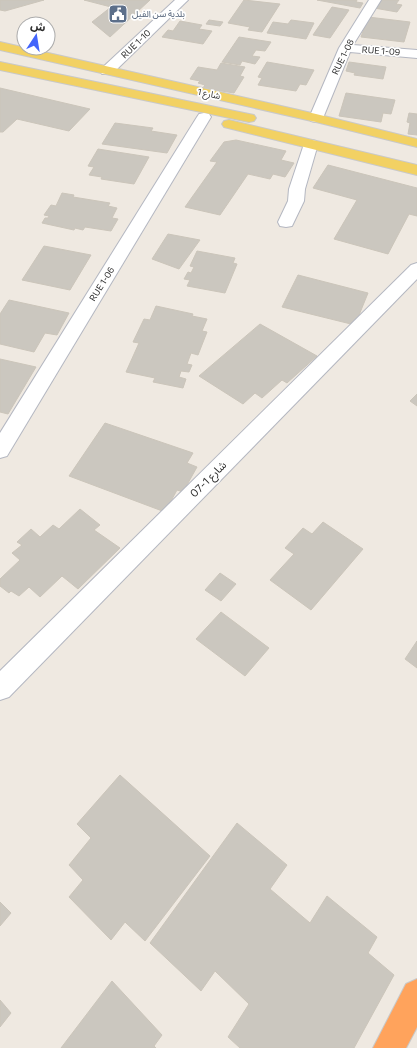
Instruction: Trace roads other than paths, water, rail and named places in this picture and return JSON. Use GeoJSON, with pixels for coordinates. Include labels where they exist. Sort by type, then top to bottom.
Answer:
{"type":"FeatureCollection","features":[{"type":"Feature","properties":{"kind":"highway"},"geometry":{"type":"LineString","coordinates":[[388,1048],[417,995]]}},
{"type":"Feature","properties":{"kind":"main road","name":"شارع 1"},"geometry":{"type":"LineString","coordinates":[[0,46],[316,118],[417,143]]}},
{"type":"Feature","properties":{"kind":"main road","name":"شارع 1"},"geometry":{"type":"LineString","coordinates":[[0,66],[252,119],[417,156]]}},
{"type":"Feature","properties":{"kind":"main road","name":"شارع 1"},"geometry":{"type":"LineString","coordinates":[[140,96],[204,117],[417,170]]}},
{"type":"Feature","properties":{"kind":"street","name":"RUE 1-10"},"geometry":{"type":"LineString","coordinates":[[107,71],[182,0]]}},
{"type":"Feature","properties":{"kind":"street","name":"RUE 1-08"},"geometry":{"type":"LineString","coordinates":[[316,118],[346,48],[375,0]]}},
{"type":"Feature","properties":{"kind":"street","name":"RUE 1-09"},"geometry":{"type":"LineString","coordinates":[[346,48],[417,54]]}},
{"type":"Feature","properties":{"kind":"street","name":"RUE 1-06"},"geometry":{"type":"LineString","coordinates":[[0,450],[204,117]]}},
{"type":"Feature","properties":{"kind":"street"},"geometry":{"type":"LineString","coordinates":[[286,222],[296,201],[297,189],[311,144]]}},
{"type":"Feature","properties":{"kind":"street","name":"شارع 1-07"},"geometry":{"type":"LineString","coordinates":[[0,688],[417,269]]}},
{"type":"Feature","properties":{"kind":"place","name":"بلدية سن الفيل"},"geometry":{"type":"Point","coordinates":[118,14]}}]}
